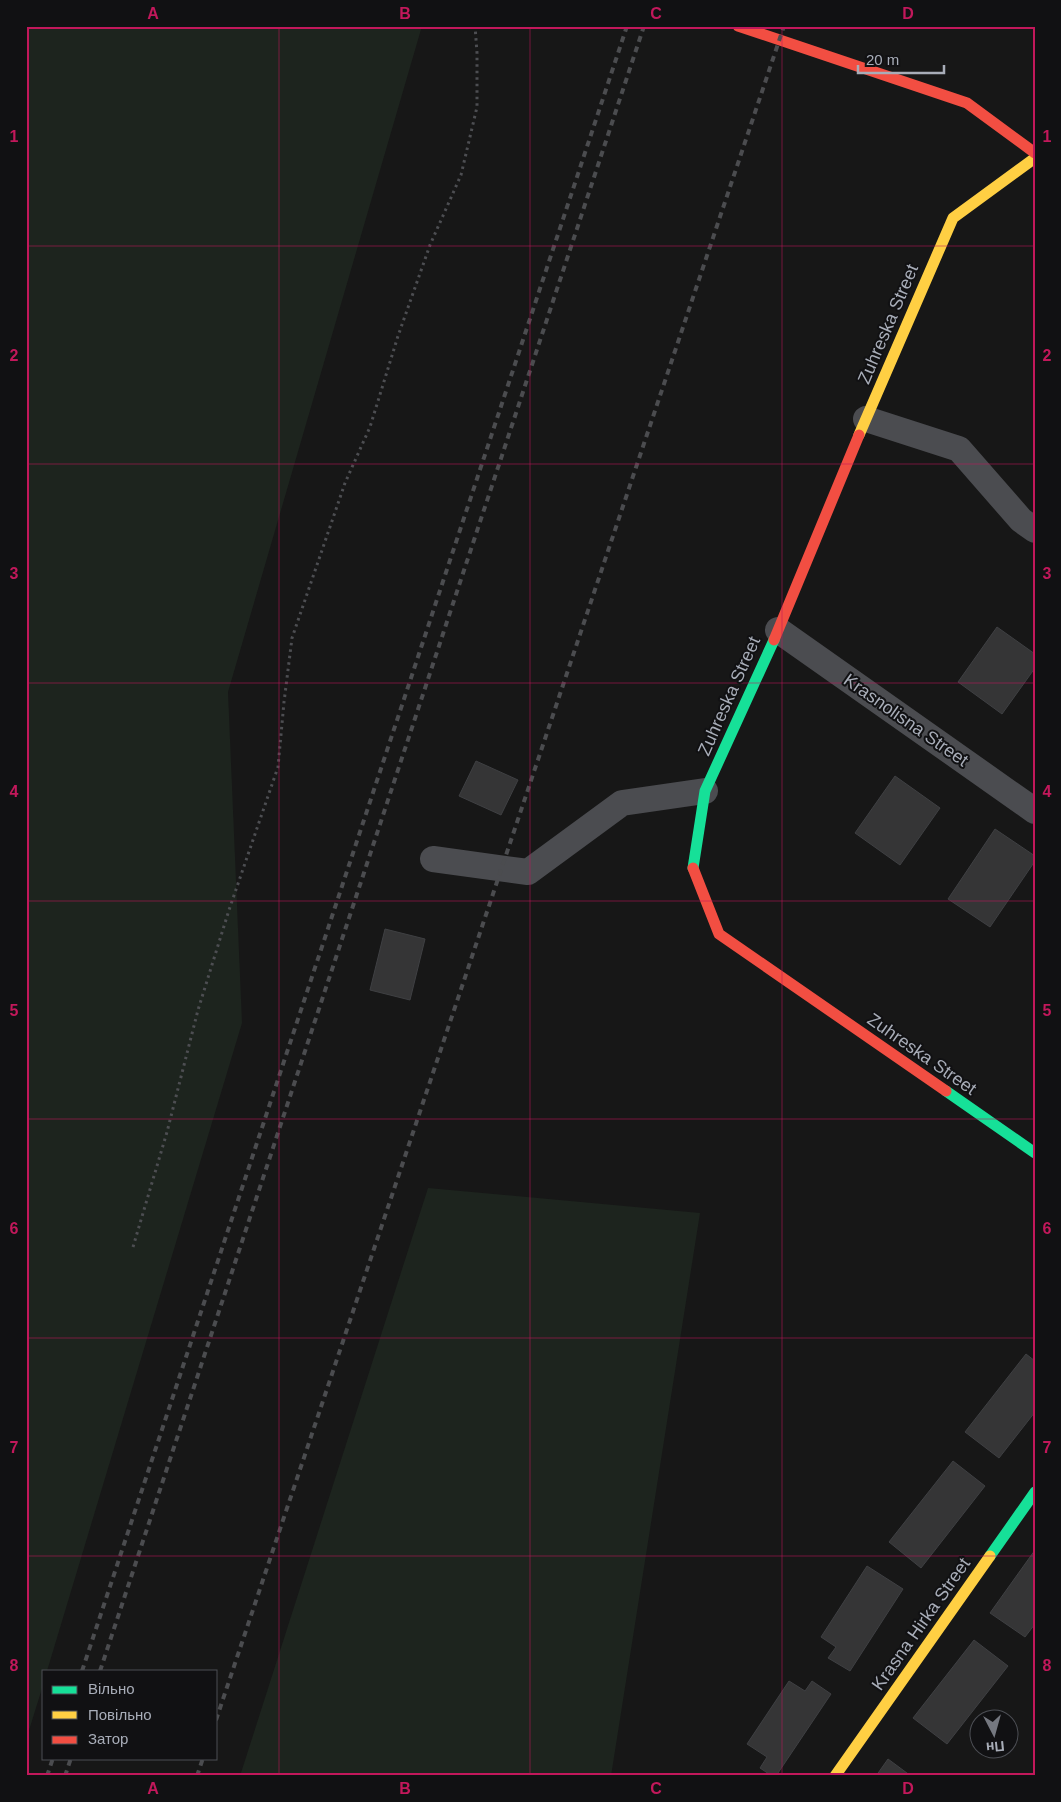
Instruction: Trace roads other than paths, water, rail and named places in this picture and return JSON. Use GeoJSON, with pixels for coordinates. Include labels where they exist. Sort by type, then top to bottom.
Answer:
{"type":"FeatureCollection","features":[{"type":"Feature","properties":{"kind":"street"},"geometry":{"type":"LineString","coordinates":[[738,26],[967,102],[1035,153]]}},
{"type":"Feature","properties":{"kind":"street","name":"Zuhreska Street"},"geometry":{"type":"LineString","coordinates":[[1035,158],[953,218],[778,630],[705,791],[693,868],[719,934],[1035,1153]]}},
{"type":"Feature","properties":{"kind":"street"},"geometry":{"type":"LineString","coordinates":[[866,419],[959,449],[1021,520],[1035,530]]}},
{"type":"Feature","properties":{"kind":"street","name":"Krasnolisna Street"},"geometry":{"type":"LineString","coordinates":[[778,630],[1035,811]]}},
{"type":"Feature","properties":{"kind":"street"},"geometry":{"type":"LineString","coordinates":[[433,859],[528,872],[622,803],[705,791]]}},
{"type":"Feature","properties":{"kind":"street","name":"Krasna Hirka Street"},"geometry":{"type":"LineString","coordinates":[[835,1776],[1035,1492]]}},
{"type":"Feature","properties":{"kind":"railway"},"geometry":{"type":"LineString","coordinates":[[82,1670],[627,26]]}},
{"type":"Feature","properties":{"kind":"railway"},"geometry":{"type":"LineString","coordinates":[[100,1670],[644,26]]}},
{"type":"Feature","properties":{"kind":"railway"},"geometry":{"type":"LineString","coordinates":[[218,1714],[784,26]]}},
{"type":"Feature","properties":{"kind":"railway"},"geometry":{"type":"LineString","coordinates":[[47,1776],[52,1760]]}},
{"type":"Feature","properties":{"kind":"railway"},"geometry":{"type":"LineString","coordinates":[[65,1776],[70,1760]]}},
{"type":"Feature","properties":{"kind":"railway"},"geometry":{"type":"LineString","coordinates":[[197,1776],[202,1760]]}}]}
